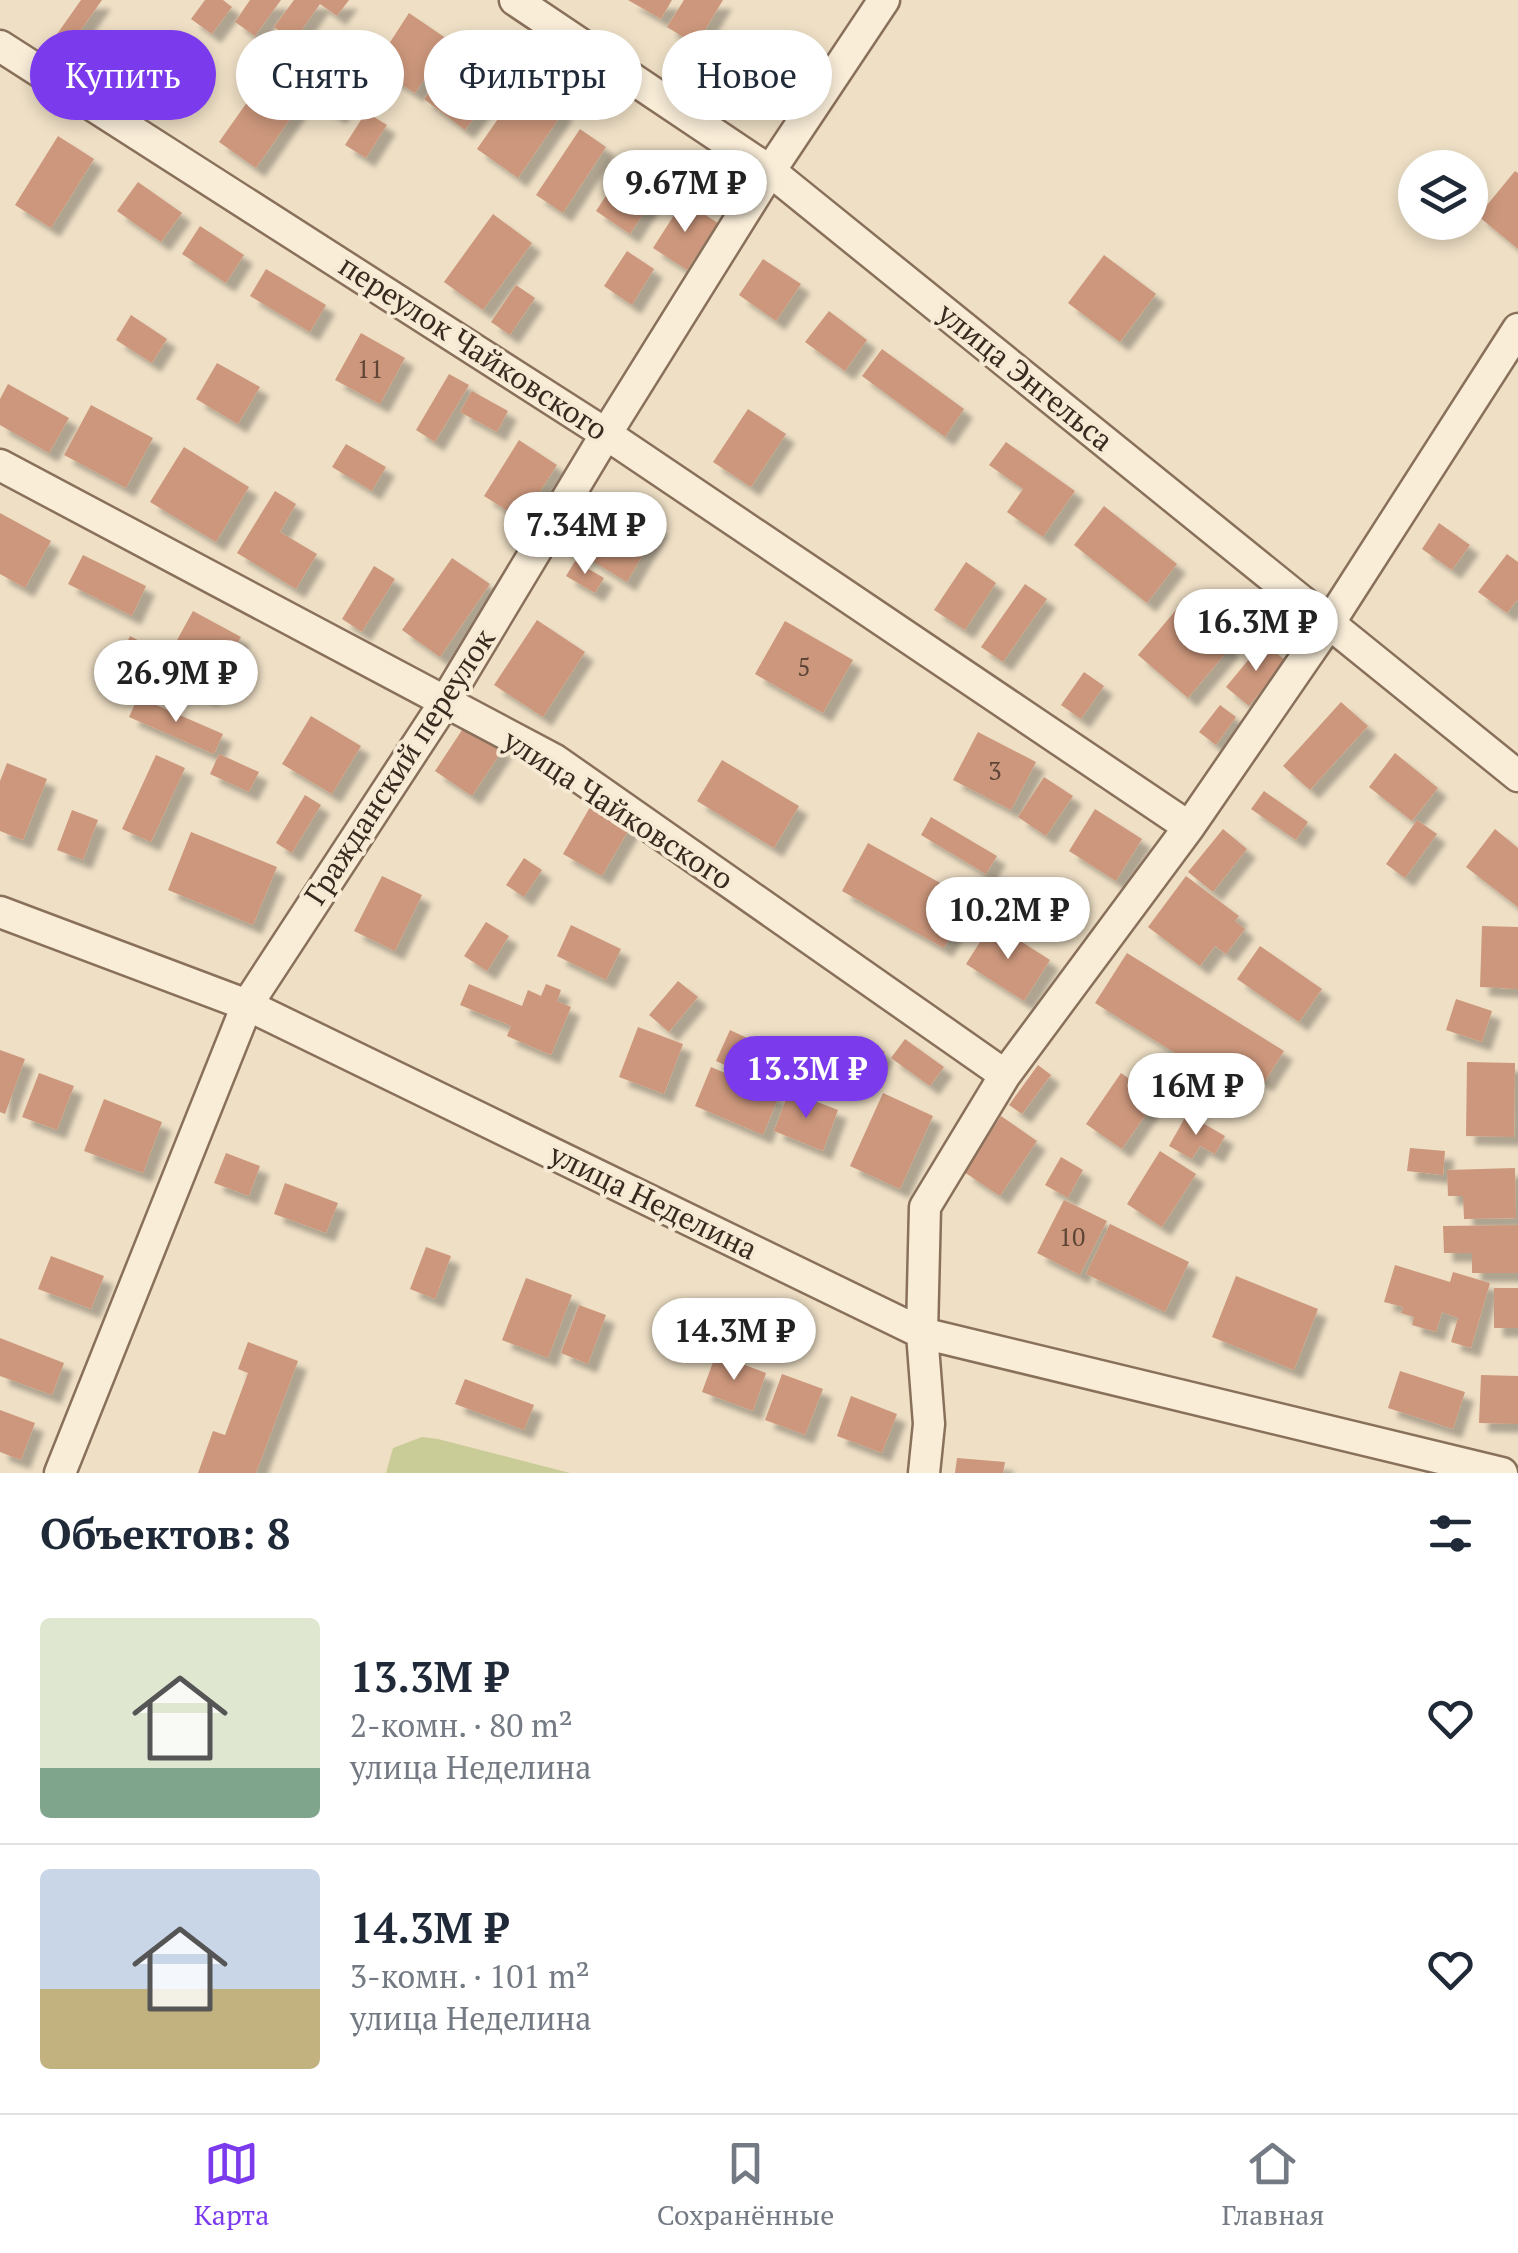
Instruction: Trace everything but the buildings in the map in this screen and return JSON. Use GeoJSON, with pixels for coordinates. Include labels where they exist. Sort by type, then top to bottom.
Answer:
{"type":"FeatureCollection","features":[{"type":"Feature","properties":{"kind":"street","name":"улица Энгельса"},"geometry":{"type":"LineString","coordinates":[[515,0],[770,171],[1518,776]]}},
{"type":"Feature","properties":{"kind":"street","name":"Гражданский переулок"},"geometry":{"type":"LineString","coordinates":[[60,1473],[247,1005],[445,702],[770,171],[884,0]]}},
{"type":"Feature","properties":{"kind":"street","name":"переулок Чайковского"},"geometry":{"type":"LineString","coordinates":[[0,46],[606,434],[1188,827]]}},
{"type":"Feature","properties":{"kind":"street"},"geometry":{"type":"LineString","coordinates":[[924,1473],[929,1424],[922,1332],[925,1207],[1004,1075],[1188,827],[1330,622],[1518,329]]}},
{"type":"Feature","properties":{"kind":"street","name":"улица Чайковского"},"geometry":{"type":"LineString","coordinates":[[0,465],[555,760],[1004,1075]]}},
{"type":"Feature","properties":{"kind":"street","name":"улица Неделина"},"geometry":{"type":"LineString","coordinates":[[0,912],[247,1005],[922,1332],[1502,1473]]}},
{"type":"Feature","properties":{"kind":"green space"},"geometry":{"type":"Polygon","coordinates":[[[422,1437],[570,1473],[386,1473],[393,1448],[422,1437]]]}}]}
